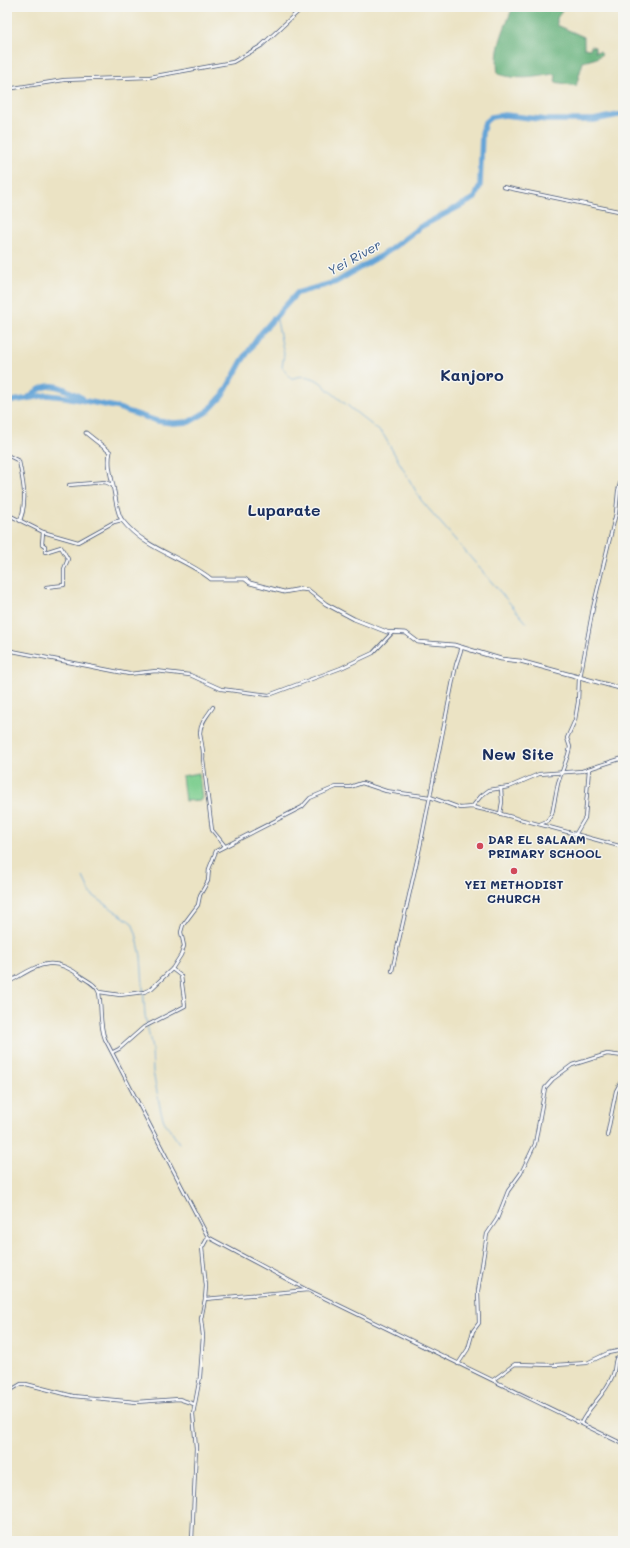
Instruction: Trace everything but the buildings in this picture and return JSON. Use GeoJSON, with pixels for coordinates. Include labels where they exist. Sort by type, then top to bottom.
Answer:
{"type":"FeatureCollection","features":[{"type":"Feature","properties":{"kind":"street"},"geometry":{"type":"LineString","coordinates":[[7,89],[64,80],[150,77],[233,62],[261,46],[303,7]]}},
{"type":"Feature","properties":{"kind":"street"},"geometry":{"type":"LineString","coordinates":[[503,187],[623,212]]}},
{"type":"Feature","properties":{"kind":"street"},"geometry":{"type":"LineString","coordinates":[[86,433],[110,452],[108,460],[112,485],[115,500],[122,520],[148,544],[199,569],[211,579],[245,580],[250,583],[287,592],[301,589],[308,590],[326,604],[376,629],[392,633],[406,633],[418,642],[454,645],[501,659],[520,661],[623,689]]}},
{"type":"Feature","properties":{"kind":"street"},"geometry":{"type":"LineString","coordinates":[[7,455],[19,461],[25,501],[25,509],[20,521]]}},
{"type":"Feature","properties":{"kind":"street"},"geometry":{"type":"LineString","coordinates":[[540,824],[547,821],[552,814],[562,771],[569,749],[567,738],[575,720],[580,678],[593,608],[616,513],[618,491],[623,472]]}},
{"type":"Feature","properties":{"kind":"street"},"geometry":{"type":"LineString","coordinates":[[69,485],[105,482],[112,485]]}},
{"type":"Feature","properties":{"kind":"street"},"geometry":{"type":"LineString","coordinates":[[7,514],[43,532],[78,542],[114,522],[122,520]]}},
{"type":"Feature","properties":{"kind":"street"},"geometry":{"type":"LineString","coordinates":[[43,532],[42,544],[45,546],[45,552],[61,547],[68,559],[64,569],[64,585],[46,587]]}},
{"type":"Feature","properties":{"kind":"street"},"geometry":{"type":"LineString","coordinates":[[7,650],[129,674],[156,671],[190,675],[221,689],[269,695],[341,668],[374,653],[392,633]]}},
{"type":"Feature","properties":{"kind":"street"},"geometry":{"type":"LineString","coordinates":[[392,971],[430,797],[456,665],[462,647]]}},
{"type":"Feature","properties":{"kind":"street"},"geometry":{"type":"LineString","coordinates":[[213,707],[202,724],[200,733],[204,750],[202,759],[212,830],[225,846]]}},
{"type":"Feature","properties":{"kind":"street"},"geometry":{"type":"LineString","coordinates":[[472,807],[484,793],[509,787],[539,774],[589,769],[623,758]]}},
{"type":"Feature","properties":{"kind":"street"},"geometry":{"type":"LineString","coordinates":[[575,835],[585,818],[589,769]]}},
{"type":"Feature","properties":{"kind":"street"},"geometry":{"type":"LineString","coordinates":[[99,992],[120,995],[144,992],[151,989],[172,969],[182,955],[184,946],[181,932],[184,924],[198,906],[200,895],[208,881],[209,868],[216,851],[302,807],[310,798],[336,787],[350,787],[362,783],[386,791],[430,797],[460,808],[472,807],[623,847]]}},
{"type":"Feature","properties":{"kind":"street"},"geometry":{"type":"LineString","coordinates":[[500,814],[502,802],[501,788]]}},
{"type":"Feature","properties":{"kind":"street"},"geometry":{"type":"LineString","coordinates":[[7,983],[34,968],[45,964],[58,964],[69,968],[94,985],[99,992],[101,1029],[208,1237],[308,1290],[623,1444]]}},
{"type":"Feature","properties":{"kind":"street"},"geometry":{"type":"LineString","coordinates":[[113,1052],[119,1049],[144,1027],[185,1006],[182,976],[172,969]]}},
{"type":"Feature","properties":{"kind":"street"},"geometry":{"type":"LineString","coordinates":[[458,1364],[468,1349],[473,1331],[479,1323],[478,1291],[487,1234],[497,1219],[508,1191],[520,1173],[535,1144],[545,1088],[553,1079],[572,1065],[607,1054],[623,1056]]}},
{"type":"Feature","properties":{"kind":"street"},"geometry":{"type":"LineString","coordinates":[[607,1136],[616,1091],[623,1078]]}},
{"type":"Feature","properties":{"kind":"street"},"geometry":{"type":"LineString","coordinates":[[192,1541],[196,1448],[193,1414],[201,1364],[203,1336],[201,1319],[206,1286],[202,1248],[208,1237]]}},
{"type":"Feature","properties":{"kind":"street"},"geometry":{"type":"LineString","coordinates":[[205,1298],[308,1290]]}},
{"type":"Feature","properties":{"kind":"street"},"geometry":{"type":"LineString","coordinates":[[493,1380],[515,1364],[555,1365],[587,1362],[608,1353],[623,1350]]}},
{"type":"Feature","properties":{"kind":"street"},"geometry":{"type":"LineString","coordinates":[[581,1423],[593,1403],[609,1384],[613,1376],[616,1359],[622,1357],[623,1354]]}},
{"type":"Feature","properties":{"kind":"street"},"geometry":{"type":"LineString","coordinates":[[11,1390],[20,1384],[26,1384],[73,1396],[136,1402],[179,1399],[194,1404]]}},
{"type":"Feature","properties":{"kind":"green space"},"geometry":{"type":"Polygon","coordinates":[[[513,7],[548,7],[551,9],[559,7],[562,11],[557,18],[557,25],[584,37],[584,48],[590,49],[591,46],[595,47],[595,52],[600,51],[602,54],[597,58],[583,62],[576,86],[555,82],[556,75],[552,74],[525,78],[498,74],[497,56],[499,47],[503,31],[513,7]]]}},
{"type":"Feature","properties":{"kind":"green space"},"geometry":{"type":"Polygon","coordinates":[[[199,773],[202,800],[185,801],[182,776],[199,773]]]}},
{"type":"Feature","properties":{"kind":"waterway","name":"Yei River"},"geometry":{"type":"LineString","coordinates":[[7,402],[47,395],[66,397],[115,407],[157,421],[173,423],[189,422],[208,411],[223,395],[242,361],[261,333],[297,293],[336,282],[387,252],[420,227],[475,198],[480,185],[482,133],[485,122],[491,117],[505,115],[547,120],[594,120],[623,114]]}},
{"type":"Feature","properties":{"kind":"waterway"},"geometry":{"type":"LineString","coordinates":[[276,316],[284,354],[282,367],[291,379],[301,376],[316,379],[383,434],[421,500],[526,622]]}},
{"type":"Feature","properties":{"kind":"waterway"},"geometry":{"type":"LineString","coordinates":[[29,397],[43,387],[55,386],[61,387],[82,398]]}},
{"type":"Feature","properties":{"kind":"waterway"},"geometry":{"type":"LineString","coordinates":[[83,877],[91,894],[132,923],[136,933],[141,956],[145,1015],[152,1049],[153,1072],[161,1112],[164,1121],[179,1143]]}},
{"type":"Feature","properties":{"kind":"place","name":"DAR EL SALAAM PRIMARY SCHOOL"},"geometry":{"type":"Point","coordinates":[480,846]}},
{"type":"Feature","properties":{"kind":"place","name":"YEI METHODIST CHURCH"},"geometry":{"type":"Point","coordinates":[514,871]}},
{"type":"Feature","properties":{"kind":"district","name":"Kanjoro"},"geometry":{"type":"Point","coordinates":[472,374]}},
{"type":"Feature","properties":{"kind":"district","name":"Luparate"},"geometry":{"type":"Point","coordinates":[284,509]}},
{"type":"Feature","properties":{"kind":"district","name":"New Site"},"geometry":{"type":"Point","coordinates":[518,753]}}]}
